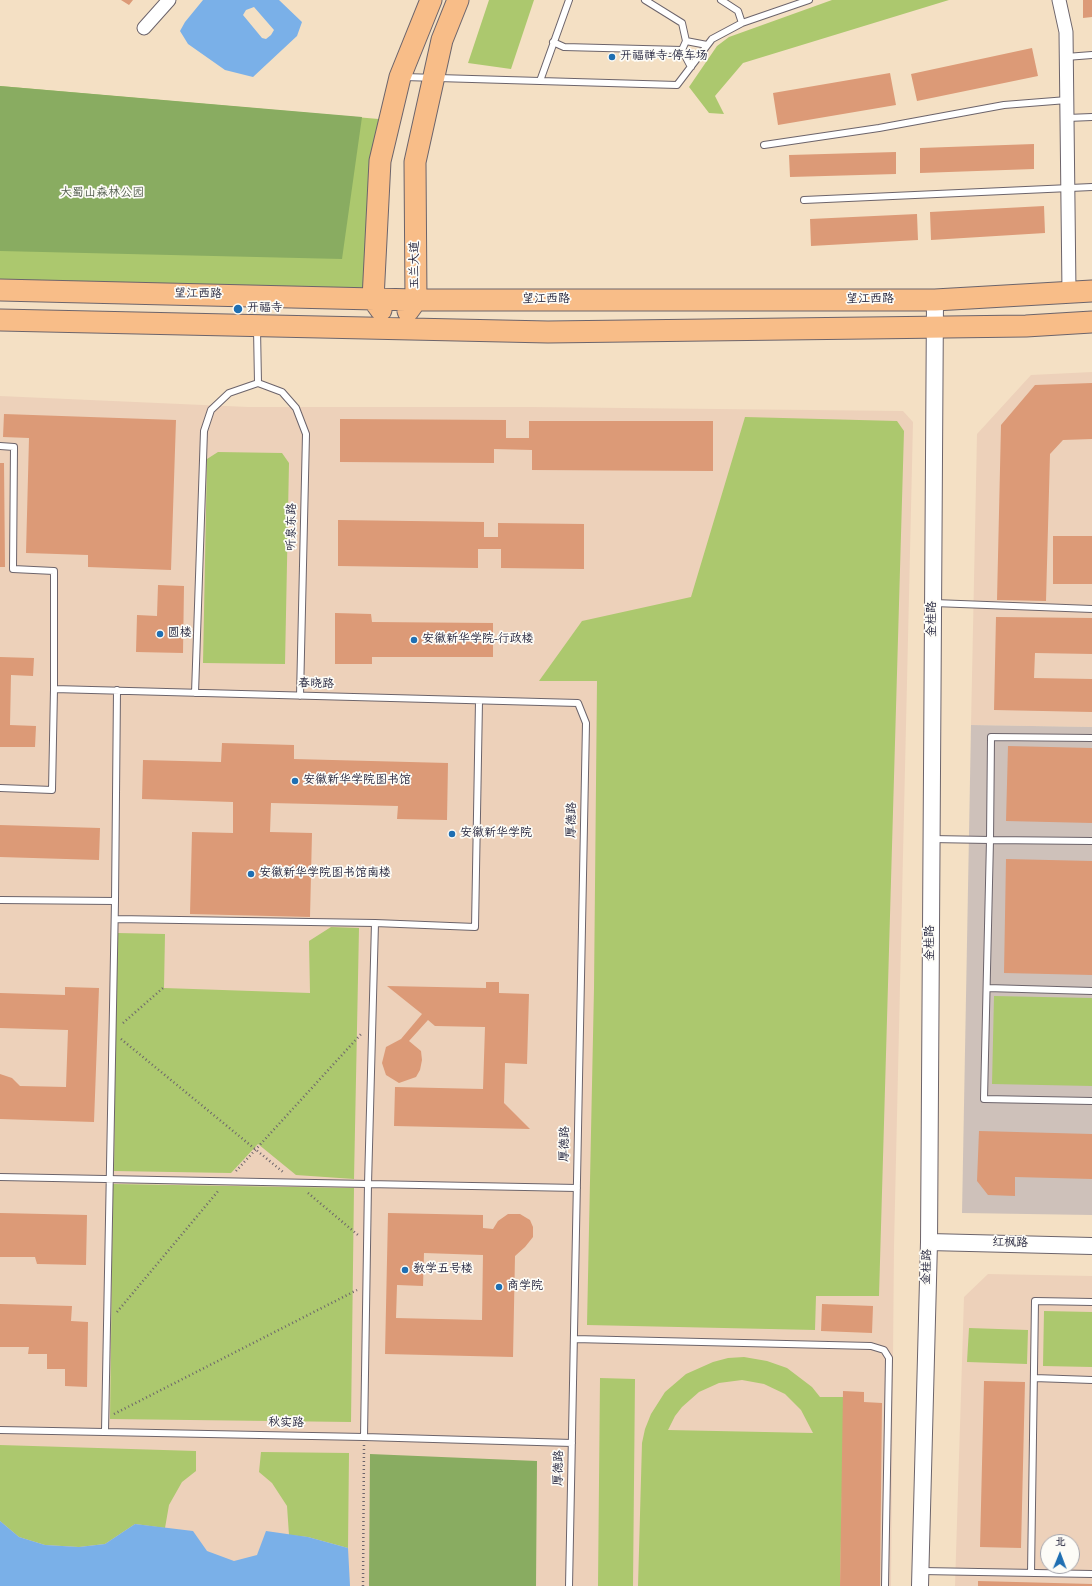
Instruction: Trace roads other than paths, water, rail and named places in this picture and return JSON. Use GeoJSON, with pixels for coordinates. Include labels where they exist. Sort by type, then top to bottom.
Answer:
{"type":"FeatureCollection","features":[{"type":"Feature","properties":{"kind":"main road"},"geometry":{"type":"LineString","coordinates":[[395,328],[373,299],[380,161],[400,77],[431,0]]}},
{"type":"Feature","properties":{"kind":"main road","name":"玉兰大道"},"geometry":{"type":"LineString","coordinates":[[395,328],[416,300],[415,162],[442,40],[458,0]]}},
{"type":"Feature","properties":{"kind":"main road","name":"望江西路"},"geometry":{"type":"LineString","coordinates":[[0,290],[416,300],[935,300],[1092,291]]}},
{"type":"Feature","properties":{"kind":"main road"},"geometry":{"type":"LineString","coordinates":[[0,320],[548,332],[1026,326],[1092,322]]}},
{"type":"Feature","properties":{"kind":"street"},"geometry":{"type":"LineString","coordinates":[[144,28],[169,0]]}},
{"type":"Feature","properties":{"kind":"street"},"geometry":{"type":"LineString","coordinates":[[1059,0],[1066,32],[1069,292]]}},
{"type":"Feature","properties":{"kind":"street","name":"金桂路"},"geometry":{"type":"LineString","coordinates":[[920,1578],[929,1242],[935,300]]}},
{"type":"Feature","properties":{"kind":"street","name":"红枫路"},"geometry":{"type":"LineString","coordinates":[[929,1242],[1092,1246]]}},
{"type":"Feature","properties":{"kind":"lane"},"geometry":{"type":"LineString","coordinates":[[540,81],[569,0]]}},
{"type":"Feature","properties":{"kind":"lane"},"geometry":{"type":"LineString","coordinates":[[645,0],[682,23],[686,41],[682,50]]}},
{"type":"Feature","properties":{"kind":"lane"},"geometry":{"type":"LineString","coordinates":[[721,0],[738,11],[742,23]]}},
{"type":"Feature","properties":{"kind":"lane"},"geometry":{"type":"LineString","coordinates":[[400,77],[677,85],[712,39],[742,23],[797,2],[809,0]]}},
{"type":"Feature","properties":{"kind":"lane"},"geometry":{"type":"LineString","coordinates":[[686,41],[707,45]]}},
{"type":"Feature","properties":{"kind":"lane"},"geometry":{"type":"LineString","coordinates":[[553,42],[564,47],[682,50]]}},
{"type":"Feature","properties":{"kind":"lane"},"geometry":{"type":"LineString","coordinates":[[682,50],[691,68]]}},
{"type":"Feature","properties":{"kind":"lane"},"geometry":{"type":"LineString","coordinates":[[1066,56],[1092,55]]}},
{"type":"Feature","properties":{"kind":"lane"},"geometry":{"type":"LineString","coordinates":[[764,145],[879,128],[1004,105],[1067,100]]}},
{"type":"Feature","properties":{"kind":"lane"},"geometry":{"type":"LineString","coordinates":[[1067,118],[1092,117]]}},
{"type":"Feature","properties":{"kind":"lane"},"geometry":{"type":"LineString","coordinates":[[804,200],[1092,187]]}},
{"type":"Feature","properties":{"kind":"lane"},"geometry":{"type":"LineString","coordinates":[[195,693],[204,431],[211,410],[229,393],[258,383],[257,325]]}},
{"type":"Feature","properties":{"kind":"lane","name":"听泉东路"},"geometry":{"type":"LineString","coordinates":[[258,383],[282,392],[296,408],[306,434],[300,696]]}},
{"type":"Feature","properties":{"kind":"lane"},"geometry":{"type":"LineString","coordinates":[[0,446],[14,447],[13,569],[54,571],[52,790],[0,788]]}},
{"type":"Feature","properties":{"kind":"lane"},"geometry":{"type":"LineString","coordinates":[[933,603],[1092,610]]}},
{"type":"Feature","properties":{"kind":"lane","name":"春晓路"},"geometry":{"type":"LineString","coordinates":[[54,689],[578,704]]}},
{"type":"Feature","properties":{"kind":"lane"},"geometry":{"type":"LineString","coordinates":[[105,1432],[115,919],[117,690]]}},
{"type":"Feature","properties":{"kind":"lane"},"geometry":{"type":"LineString","coordinates":[[115,919],[375,923],[475,927],[479,701]]}},
{"type":"Feature","properties":{"kind":"lane","name":"厚德路"},"geometry":{"type":"LineString","coordinates":[[569,1586],[586,723],[578,704]]}},
{"type":"Feature","properties":{"kind":"lane"},"geometry":{"type":"LineString","coordinates":[[1092,738],[991,737],[984,1099],[1092,1101]]}},
{"type":"Feature","properties":{"kind":"lane"},"geometry":{"type":"LineString","coordinates":[[931,839],[1092,841]]}},
{"type":"Feature","properties":{"kind":"lane"},"geometry":{"type":"LineString","coordinates":[[0,900],[115,901]]}},
{"type":"Feature","properties":{"kind":"lane"},"geometry":{"type":"LineString","coordinates":[[364,1437],[368,1184],[375,923]]}},
{"type":"Feature","properties":{"kind":"lane"},"geometry":{"type":"LineString","coordinates":[[987,988],[1092,991]]}},
{"type":"Feature","properties":{"kind":"lane"},"geometry":{"type":"LineString","coordinates":[[0,1177],[577,1188]]}},
{"type":"Feature","properties":{"kind":"lane"},"geometry":{"type":"LineString","coordinates":[[1031,1572],[1035,1301],[1092,1302]]}},
{"type":"Feature","properties":{"kind":"lane"},"geometry":{"type":"LineString","coordinates":[[574,1339],[871,1346],[884,1350],[889,1358],[885,1586]]}},
{"type":"Feature","properties":{"kind":"lane"},"geometry":{"type":"LineString","coordinates":[[1034,1378],[1092,1380]]}},
{"type":"Feature","properties":{"kind":"lane","name":"秋实路"},"geometry":{"type":"LineString","coordinates":[[0,1430],[364,1437],[572,1443]]}},
{"type":"Feature","properties":{"kind":"lane"},"geometry":{"type":"LineString","coordinates":[[920,1578],[1031,1572],[1092,1574]]}},
{"type":"Feature","properties":{"kind":"water"},"geometry":{"type":"Polygon","coordinates":[[[203,0],[279,0],[302,22],[297,36],[253,77],[225,70],[188,44],[180,31],[185,22],[203,0]],[[254,7],[246,10],[243,15],[262,38],[266,39],[274,30],[254,7]]]}},
{"type":"Feature","properties":{"kind":"water"},"geometry":{"type":"Polygon","coordinates":[[[0,1521],[19,1537],[45,1545],[79,1547],[105,1544],[135,1524],[193,1531],[207,1551],[234,1561],[257,1555],[266,1531],[308,1537],[348,1548],[350,1586],[0,1586],[0,1521]]]}},
{"type":"Feature","properties":{"kind":"place","name":"开福禅寺-停车场"},"geometry":{"type":"Point","coordinates":[612,57]}},
{"type":"Feature","properties":{"kind":"place","name":"开福寺"},"geometry":{"type":"Point","coordinates":[238,309]}},
{"type":"Feature","properties":{"kind":"place","name":"圆楼"},"geometry":{"type":"Point","coordinates":[160,634]}},
{"type":"Feature","properties":{"kind":"place","name":"安徽新华学院-行政楼"},"geometry":{"type":"Point","coordinates":[414,640]}},
{"type":"Feature","properties":{"kind":"place","name":"安徽新华学院图书馆"},"geometry":{"type":"Point","coordinates":[295,781]}},
{"type":"Feature","properties":{"kind":"place","name":"安徽新华学院"},"geometry":{"type":"Point","coordinates":[452,834]}},
{"type":"Feature","properties":{"kind":"place","name":"安徽新华学院图书馆南楼"},"geometry":{"type":"Point","coordinates":[251,874]}},
{"type":"Feature","properties":{"kind":"place","name":"教学五号楼"},"geometry":{"type":"Point","coordinates":[405,1270]}},
{"type":"Feature","properties":{"kind":"place","name":"商学院"},"geometry":{"type":"Point","coordinates":[499,1287]}},
{"type":"Feature","properties":{"kind":"park label","name":"大蜀山森林公园"},"geometry":{"type":"Point","coordinates":[102,194]}}]}
